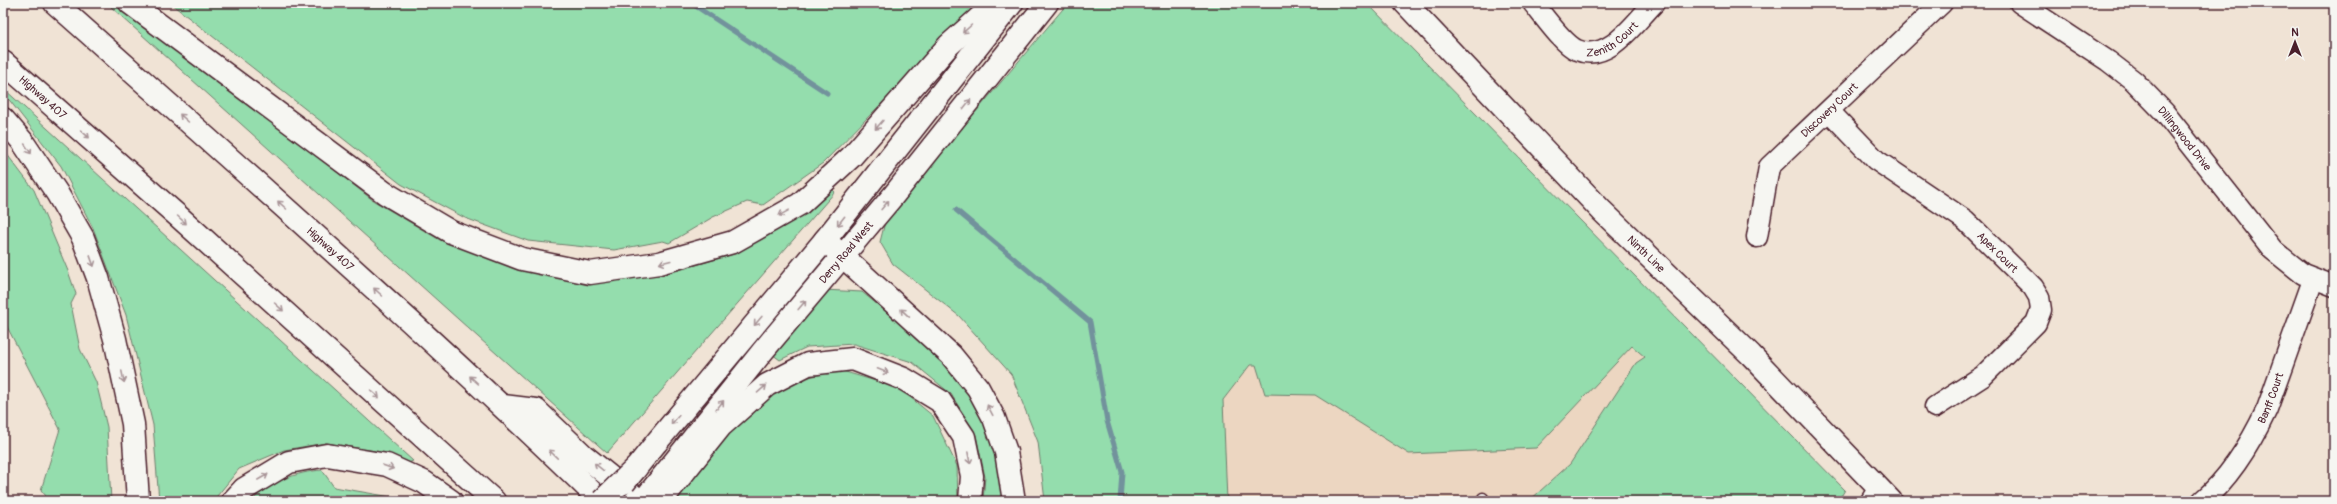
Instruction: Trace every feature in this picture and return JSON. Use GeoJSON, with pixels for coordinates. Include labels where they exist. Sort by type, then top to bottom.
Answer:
{"type":"FeatureCollection","features":[{"type":"Feature","properties":{"kind":"main road","name":"Highway 407"},"geometry":{"type":"LineString","coordinates":[[55,3],[299,220],[503,406],[602,501]]}},
{"type":"Feature","properties":{"kind":"main road"},"geometry":{"type":"LineString","coordinates":[[130,3],[386,194],[451,232],[515,257],[590,273],[659,263],[733,242],[800,204],[850,157],[949,45],[996,3]]}},
{"type":"Feature","properties":{"kind":"main road"},"geometry":{"type":"LineString","coordinates":[[609,501],[825,240],[1012,3]]}},
{"type":"Feature","properties":{"kind":"main road","name":"Derry Road West"},"geometry":{"type":"LineString","coordinates":[[643,501],[683,463],[844,255],[1047,3]]}},
{"type":"Feature","properties":{"kind":"main road","name":"Ninth Line"},"geometry":{"type":"LineString","coordinates":[[1405,3],[1602,211],[1751,355],[1870,493],[1891,501]]}},
{"type":"Feature","properties":{"kind":"main road","name":"Highway 407"},"geometry":{"type":"LineString","coordinates":[[3,62],[172,211],[494,501]]}},
{"type":"Feature","properties":{"kind":"main road"},"geometry":{"type":"LineString","coordinates":[[3,119],[22,141],[57,193],[83,238],[98,278],[115,339],[133,424],[138,501]]}},
{"type":"Feature","properties":{"kind":"main road"},"geometry":{"type":"LineString","coordinates":[[825,240],[844,255],[951,355],[978,388],[994,418],[1006,452],[1014,501]]}},
{"type":"Feature","properties":{"kind":"main road"},"geometry":{"type":"LineString","coordinates":[[661,501],[683,463],[721,426],[767,385],[808,364],[853,359],[904,378],[940,401],[964,437],[972,476],[970,501]]}},
{"type":"Feature","properties":{"kind":"main road"},"geometry":{"type":"LineString","coordinates":[[503,406],[536,410],[583,455],[640,501]]}},
{"type":"Feature","properties":{"kind":"main road"},"geometry":{"type":"LineString","coordinates":[[234,501],[244,489],[289,462],[327,456],[386,465],[424,482],[451,501]]}},
{"type":"Feature","properties":{"kind":"main road"},"geometry":{"type":"LineString","coordinates":[[602,501],[636,468]]}},
{"type":"Feature","properties":{"kind":"street","name":"Zenith Court"},"geometry":{"type":"LineString","coordinates":[[1533,3],[1565,40],[1577,50],[1591,53],[1603,51],[1614,43],[1654,3]]}},
{"type":"Feature","properties":{"kind":"street","name":"Discovery Court"},"geometry":{"type":"LineString","coordinates":[[1757,237],[1768,167],[1942,3]]}},
{"type":"Feature","properties":{"kind":"street","name":"Dillingwood Drive"},"geometry":{"type":"LineString","coordinates":[[2020,3],[2108,61],[2134,81],[2164,112],[2273,250],[2313,280],[2334,286]]}},
{"type":"Feature","properties":{"kind":"street","name":"Apex Court"},"geometry":{"type":"LineString","coordinates":[[1829,111],[1876,160],[1965,220],[2033,287],[2039,297],[2041,310],[2036,323],[1983,376],[1935,407]]}},
{"type":"Feature","properties":{"kind":"street","name":"Banff Court"},"geometry":{"type":"LineString","coordinates":[[2202,501],[2226,476],[2258,429],[2269,403],[2313,280]]}},
{"type":"Feature","properties":{"kind":"shaded area"},"geometry":{"type":"Polygon","coordinates":[[[1428,132],[1793,501],[1227,501],[1223,400],[1428,132]]]}},
{"type":"Feature","properties":{"kind":"green space"},"geometry":{"type":"Polygon","coordinates":[[[113,3],[121,3],[374,201],[440,240],[520,269],[588,280],[661,275],[734,254],[770,233],[831,188],[835,192],[607,453],[111,7],[113,3]]]}},
{"type":"Feature","properties":{"kind":"green space"},"geometry":{"type":"Polygon","coordinates":[[[170,3],[980,3],[823,163],[763,205],[747,202],[713,217],[669,243],[663,241],[614,250],[528,241],[465,218],[401,184],[170,3]]]}},
{"type":"Feature","properties":{"kind":"green space"},"geometry":{"type":"Polygon","coordinates":[[[1068,3],[1367,3],[1845,490],[1838,501],[1529,501],[1570,464],[1636,363],[1645,357],[1632,346],[1536,448],[1409,454],[1315,395],[1265,394],[1256,365],[1250,365],[1223,400],[1227,501],[1045,501],[1038,442],[1011,374],[959,316],[893,264],[880,242],[886,218],[1068,3]]]}},
{"type":"Feature","properties":{"kind":"green space"},"geometry":{"type":"Polygon","coordinates":[[[3,88],[413,461],[406,464],[375,451],[326,443],[284,450],[239,469],[213,501],[159,501],[153,425],[126,315],[93,228],[61,166],[3,92],[3,88]]]}},
{"type":"Feature","properties":{"kind":"green space"},"geometry":{"type":"Polygon","coordinates":[[[3,149],[34,190],[76,294],[71,304],[80,349],[96,382],[107,427],[111,501],[50,501],[41,490],[60,429],[3,319],[3,149]]]}},
{"type":"Feature","properties":{"kind":"green space"},"geometry":{"type":"Polygon","coordinates":[[[824,290],[862,292],[945,360],[982,412],[999,458],[1006,501],[983,501],[985,477],[976,435],[951,394],[912,362],[854,344],[807,347],[780,360],[772,354],[824,290]]]}},
{"type":"Feature","properties":{"kind":"green space"},"geometry":{"type":"Polygon","coordinates":[[[839,370],[899,388],[933,416],[957,466],[958,501],[666,501],[733,421],[788,382],[839,370]]]}},
{"type":"Feature","properties":{"kind":"green space"},"geometry":{"type":"Polygon","coordinates":[[[322,470],[334,487],[414,501],[252,501],[267,488],[284,479],[303,473],[322,470]]]}},
{"type":"Feature","properties":{"kind":"waterway"},"geometry":{"type":"LineString","coordinates":[[691,3],[827,93]]}},
{"type":"Feature","properties":{"kind":"waterway"},"geometry":{"type":"LineString","coordinates":[[956,210],[1090,322],[1107,421],[1122,472],[1120,501]]}}]}
